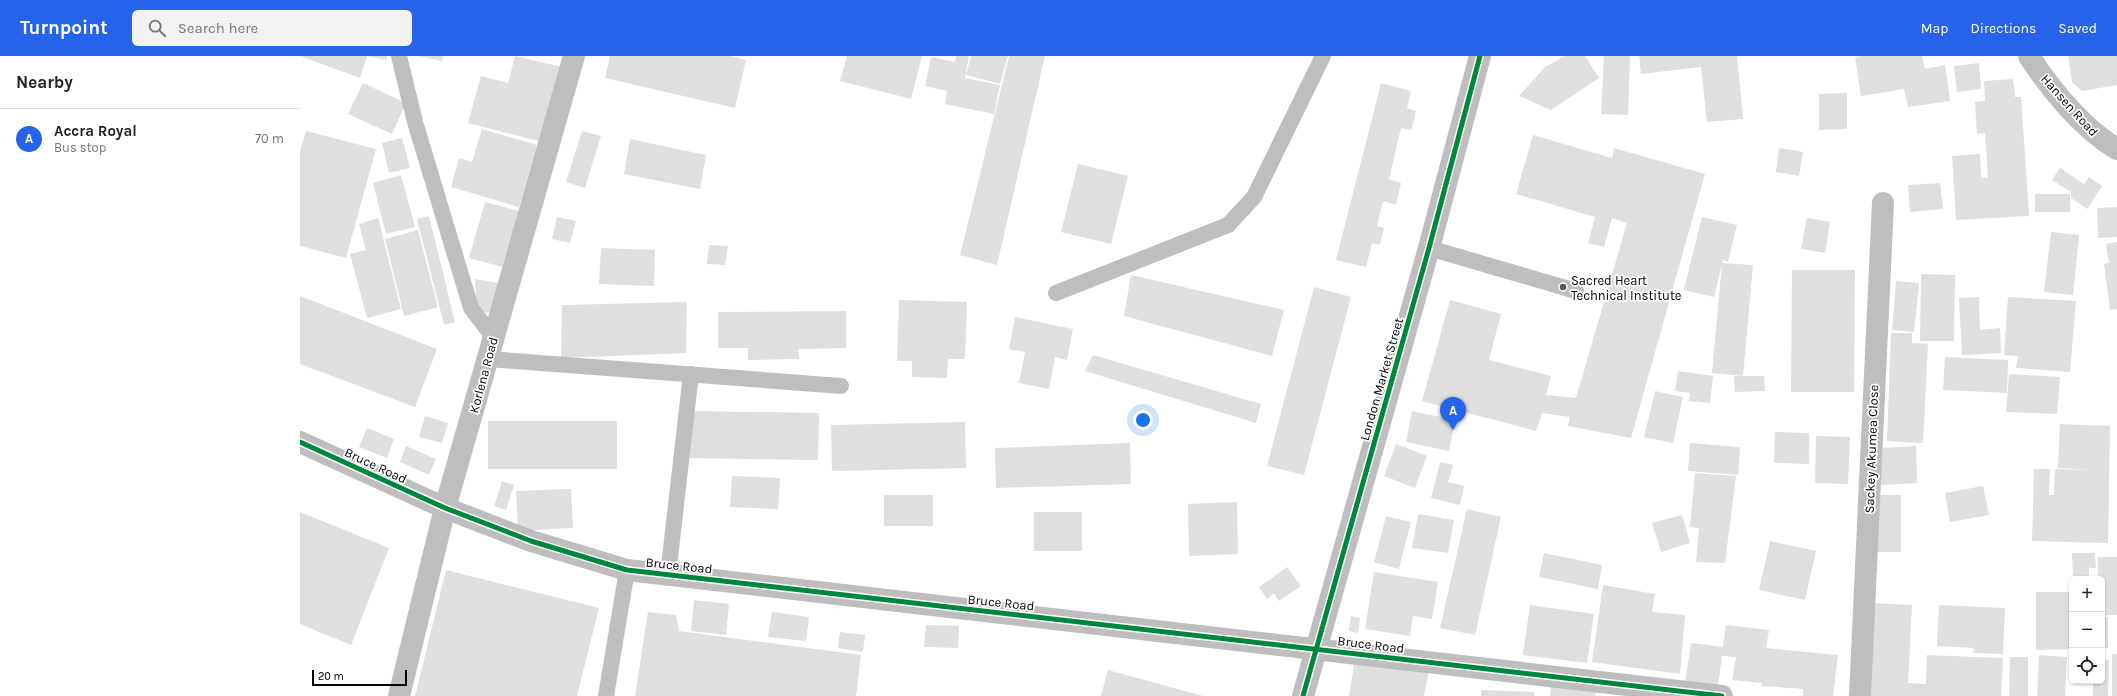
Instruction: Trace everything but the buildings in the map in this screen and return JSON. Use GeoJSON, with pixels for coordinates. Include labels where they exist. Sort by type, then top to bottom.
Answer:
{"type":"FeatureCollection","features":[{"type":"Feature","properties":{"kind":"street","name":"Korlena Road"},"geometry":{"type":"LineString","coordinates":[[399,696],[445,508],[489,359],[493,337],[574,56]]}},
{"type":"Feature","properties":{"kind":"street","name":"Hansen Road"},"geometry":{"type":"LineString","coordinates":[[2029,56],[2061,100],[2103,141],[2117,149]]}},
{"type":"Feature","properties":{"kind":"street","name":"London Market Street"},"geometry":{"type":"LineString","coordinates":[[1303,696],[1481,60]]}},
{"type":"Feature","properties":{"kind":"street","name":"Sackey Akumea Close"},"geometry":{"type":"LineString","coordinates":[[1860,696],[1883,203]]}},
{"type":"Feature","properties":{"kind":"street","name":"Bruce Road"},"geometry":{"type":"LineString","coordinates":[[300,442],[445,508],[530,541],[627,570],[1722,696]]}},
{"type":"Feature","properties":{"kind":"lane"},"geometry":{"type":"LineString","coordinates":[[399,56],[415,122],[471,308],[493,337]]}},
{"type":"Feature","properties":{"kind":"lane"},"geometry":{"type":"LineString","coordinates":[[1056,293],[1228,225],[1254,197],[1323,56]]}},
{"type":"Feature","properties":{"kind":"lane"},"geometry":{"type":"LineString","coordinates":[[1429,248],[1576,291]]}},
{"type":"Feature","properties":{"kind":"lane"},"geometry":{"type":"LineString","coordinates":[[489,359],[841,386]]}},
{"type":"Feature","properties":{"kind":"lane"},"geometry":{"type":"LineString","coordinates":[[668,575],[691,374]]}},
{"type":"Feature","properties":{"kind":"lane"},"geometry":{"type":"LineString","coordinates":[[606,696],[627,570]]}},
{"type":"Feature","properties":{"kind":"cycle path"},"geometry":{"type":"LineString","coordinates":[[1303,696],[1429,248],[1480,56]]}},
{"type":"Feature","properties":{"kind":"cycle path"},"geometry":{"type":"LineString","coordinates":[[300,442],[445,508],[531,541],[627,570],[1722,696]]}},
{"type":"Feature","properties":{"kind":"place","name":"Sacred Heart Technical Institute"},"geometry":{"type":"Point","coordinates":[1563,287]}},
{"type":"Feature","properties":{"kind":"place","name":"Accra Royal"},"geometry":{"type":"Point","coordinates":[1453,430]}}]}
